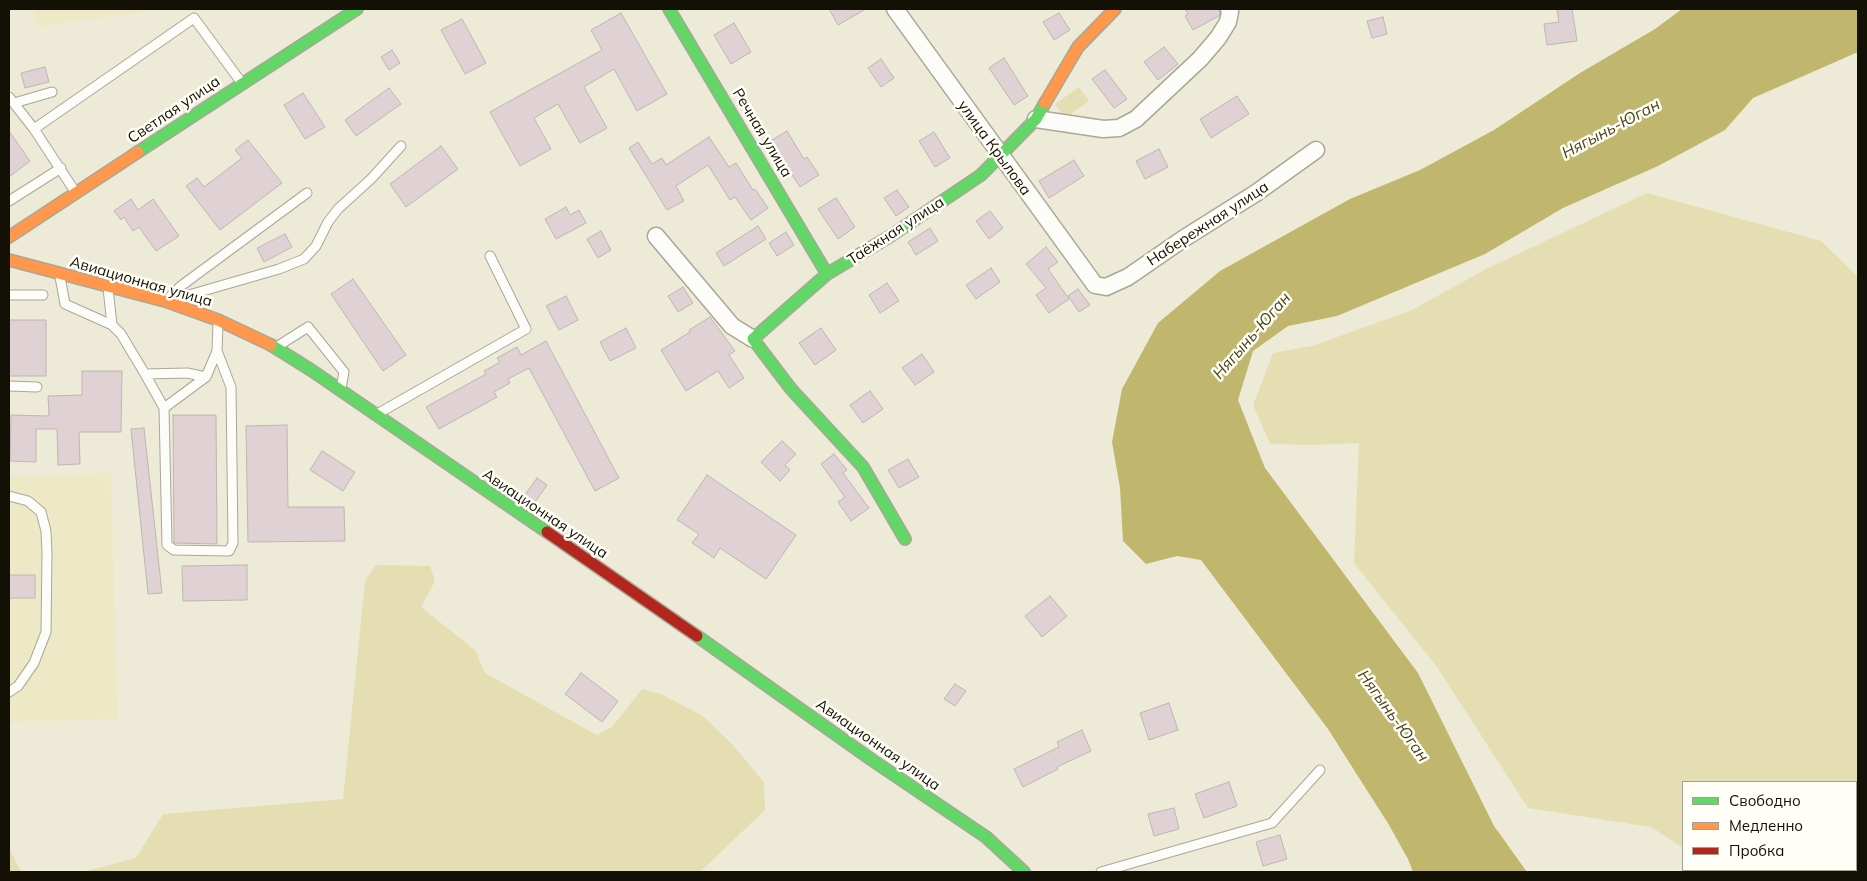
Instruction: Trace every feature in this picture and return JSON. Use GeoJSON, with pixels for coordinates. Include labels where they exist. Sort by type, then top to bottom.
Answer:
{"type":"FeatureCollection","features":[{"type":"Feature","properties":{"kind":"street","name":"Светлая улица"},"geometry":{"type":"LineString","coordinates":[[9,237],[357,9]]}},
{"type":"Feature","properties":{"kind":"street","name":"Речная улица"},"geometry":{"type":"LineString","coordinates":[[670,9],[827,274]]}},
{"type":"Feature","properties":{"kind":"street","name":"улица Крылова"},"geometry":{"type":"LineString","coordinates":[[895,9],[1000,157],[1095,286]]}},
{"type":"Feature","properties":{"kind":"street","name":"Таёжная улица"},"geometry":{"type":"LineString","coordinates":[[752,339],[827,274],[900,230],[981,175],[1036,120],[1078,47],[1115,9]]}},
{"type":"Feature","properties":{"kind":"street"},"geometry":{"type":"LineString","coordinates":[[1036,120],[1103,129],[1119,128],[1136,120],[1200,59],[1218,38],[1228,22],[1229,9]]}},
{"type":"Feature","properties":{"kind":"street","name":"Набережная улица"},"geometry":{"type":"LineString","coordinates":[[1095,286],[1106,287],[1128,276],[1256,193],[1316,150]]}},
{"type":"Feature","properties":{"kind":"street"},"geometry":{"type":"LineString","coordinates":[[656,236],[732,326],[752,339],[791,390],[863,467],[905,538]]}},
{"type":"Feature","properties":{"kind":"street","name":"Авиационная улица"},"geometry":{"type":"LineString","coordinates":[[10,264],[108,285],[165,301],[252,334],[275,347],[341,390],[986,837],[1024,872]]}},
{"type":"Feature","properties":{"kind":"lane"},"geometry":{"type":"LineString","coordinates":[[34,129],[194,18],[242,83]]}},
{"type":"Feature","properties":{"kind":"lane"},"geometry":{"type":"LineString","coordinates":[[52,92],[11,100],[34,129],[77,193]]}},
{"type":"Feature","properties":{"kind":"lane"},"geometry":{"type":"LineString","coordinates":[[165,301],[262,274],[304,259],[316,246],[328,222],[338,209],[371,179],[401,146]]}},
{"type":"Feature","properties":{"kind":"lane"},"geometry":{"type":"LineString","coordinates":[[9,201],[61,168]]}},
{"type":"Feature","properties":{"kind":"lane"},"geometry":{"type":"LineString","coordinates":[[165,301],[181,286],[307,193]]}},
{"type":"Feature","properties":{"kind":"lane"},"geometry":{"type":"LineString","coordinates":[[376,415],[526,329],[490,256]]}},
{"type":"Feature","properties":{"kind":"lane"},"geometry":{"type":"LineString","coordinates":[[60,274],[66,304],[112,325],[121,334],[164,408],[167,545],[174,550],[229,551],[233,542],[231,387],[217,352]]}},
{"type":"Feature","properties":{"kind":"lane"},"geometry":{"type":"LineString","coordinates":[[108,285],[112,325]]}},
{"type":"Feature","properties":{"kind":"lane"},"geometry":{"type":"LineString","coordinates":[[9,295],[43,295]]}},
{"type":"Feature","properties":{"kind":"lane"},"geometry":{"type":"LineString","coordinates":[[164,408],[206,377],[217,352],[218,320]]}},
{"type":"Feature","properties":{"kind":"lane"},"geometry":{"type":"LineString","coordinates":[[275,347],[308,327],[344,372],[341,390]]}},
{"type":"Feature","properties":{"kind":"lane"},"geometry":{"type":"LineString","coordinates":[[145,374],[187,373],[206,377]]}},
{"type":"Feature","properties":{"kind":"lane"},"geometry":{"type":"LineString","coordinates":[[9,386],[37,387]]}},
{"type":"Feature","properties":{"kind":"lane"},"geometry":{"type":"LineString","coordinates":[[9,496],[28,500],[41,512],[46,531],[47,554],[46,632],[34,662],[18,686],[9,692]]}},
{"type":"Feature","properties":{"kind":"lane"},"geometry":{"type":"LineString","coordinates":[[1101,872],[1272,823],[1320,770]]}},
{"type":"Feature","properties":{"kind":"shaded area"},"geometry":{"type":"Polygon","coordinates":[[[33,9],[165,9],[36,27],[33,9]]]}},
{"type":"Feature","properties":{"kind":"shaded area"},"geometry":{"type":"Polygon","coordinates":[[[1079,87],[1089,101],[1065,118],[1055,104],[1079,87]]]}},
{"type":"Feature","properties":{"kind":"shaded area"},"geometry":{"type":"Polygon","coordinates":[[[1647,193],[1821,241],[1858,277],[1858,872],[1719,871],[1857,871],[1857,781],[1682,781],[1682,847],[1651,827],[1528,808],[1437,667],[1354,563],[1359,443],[1270,444],[1253,405],[1273,353],[1312,346],[1412,310],[1486,269],[1647,193]]]}},
{"type":"Feature","properties":{"kind":"shaded area"},"geometry":{"type":"Polygon","coordinates":[[[111,473],[118,719],[9,722],[9,476],[111,473]]]}},
{"type":"Feature","properties":{"kind":"shaded area"},"geometry":{"type":"Polygon","coordinates":[[[376,565],[430,566],[435,581],[421,607],[475,650],[485,673],[597,735],[612,727],[642,689],[661,694],[703,716],[732,744],[764,782],[765,810],[700,872],[83,872],[136,858],[163,814],[343,799],[365,581],[376,565]]]}},
{"type":"Feature","properties":{"kind":"shaded area"},"geometry":{"type":"Polygon","coordinates":[[[9,848],[21,872],[9,872],[9,848]]]}},
{"type":"Feature","properties":{"kind":"water","name":"Нягынь-Юган"},"geometry":{"type":"Polygon","coordinates":[[[1682,9],[1858,9],[1858,52],[1753,98],[1725,130],[1658,166],[1563,208],[1485,254],[1337,316],[1288,326],[1253,351],[1238,400],[1265,468],[1418,673],[1494,826],[1527,872],[1413,872],[1389,825],[1328,729],[1201,560],[1177,556],[1146,564],[1123,541],[1120,488],[1112,442],[1122,389],[1158,323],[1220,271],[1350,199],[1420,170],[1494,130],[1580,73],[1655,29],[1682,9]]]}},
{"type":"Feature","properties":{"kind":"building"},"geometry":{"type":"Polygon","coordinates":[[[829,9],[866,9],[838,25],[829,9]]]}},
{"type":"Feature","properties":{"kind":"building"},"geometry":{"type":"Polygon","coordinates":[[[1185,9],[1219,9],[1220,13],[1219,16],[1193,30],[1185,16],[1188,14],[1185,9]]]}},
{"type":"Feature","properties":{"kind":"building"},"geometry":{"type":"Polygon","coordinates":[[[1557,9],[1572,9],[1577,41],[1547,45],[1544,24],[1559,22],[1557,9]]]}},
{"type":"Feature","properties":{"kind":"building"},"geometry":{"type":"Polygon","coordinates":[[[621,13],[667,94],[637,111],[614,69],[584,87],[607,128],[580,143],[558,104],[534,118],[551,149],[520,166],[490,112],[602,50],[591,30],[621,13]]]}},
{"type":"Feature","properties":{"kind":"building"},"geometry":{"type":"Polygon","coordinates":[[[1059,13],[1070,30],[1054,40],[1043,22],[1059,13]]]}},
{"type":"Feature","properties":{"kind":"building"},"geometry":{"type":"Polygon","coordinates":[[[1383,17],[1387,34],[1372,38],[1367,21],[1383,17]]]}},
{"type":"Feature","properties":{"kind":"building"},"geometry":{"type":"Polygon","coordinates":[[[462,19],[486,63],[465,74],[441,30],[462,19]]]}},
{"type":"Feature","properties":{"kind":"building"},"geometry":{"type":"Polygon","coordinates":[[[734,23],[751,52],[731,64],[714,35],[734,23]]]}},
{"type":"Feature","properties":{"kind":"building"},"geometry":{"type":"Polygon","coordinates":[[[1164,47],[1178,64],[1158,80],[1144,62],[1164,47]]]}},
{"type":"Feature","properties":{"kind":"building"},"geometry":{"type":"Polygon","coordinates":[[[392,50],[400,63],[389,70],[381,57],[392,50]]]}},
{"type":"Feature","properties":{"kind":"building"},"geometry":{"type":"Polygon","coordinates":[[[1004,58],[1028,96],[1014,105],[989,68],[1004,58]]]}},
{"type":"Feature","properties":{"kind":"building"},"geometry":{"type":"Polygon","coordinates":[[[881,59],[894,78],[881,87],[868,68],[881,59]]]}},
{"type":"Feature","properties":{"kind":"building"},"geometry":{"type":"Polygon","coordinates":[[[45,67],[49,82],[25,88],[21,73],[45,67]]]}},
{"type":"Feature","properties":{"kind":"building"},"geometry":{"type":"Polygon","coordinates":[[[1105,70],[1127,99],[1114,108],[1092,79],[1105,70]]]}},
{"type":"Feature","properties":{"kind":"building"},"geometry":{"type":"Polygon","coordinates":[[[389,88],[401,104],[356,136],[345,120],[389,88]]]}},
{"type":"Feature","properties":{"kind":"building"},"geometry":{"type":"Polygon","coordinates":[[[303,93],[325,127],[305,139],[284,105],[303,93]]]}},
{"type":"Feature","properties":{"kind":"building"},"geometry":{"type":"Polygon","coordinates":[[[1237,96],[1249,114],[1211,138],[1200,119],[1237,96]]]}},
{"type":"Feature","properties":{"kind":"building"},"geometry":{"type":"Polygon","coordinates":[[[9,131],[30,161],[9,177],[9,131]]]}},
{"type":"Feature","properties":{"kind":"building"},"geometry":{"type":"Polygon","coordinates":[[[787,131],[804,159],[807,157],[819,175],[800,187],[770,141],[787,131]]]}},
{"type":"Feature","properties":{"kind":"building"},"geometry":{"type":"Polygon","coordinates":[[[934,132],[950,158],[935,167],[919,141],[934,132]]]}},
{"type":"Feature","properties":{"kind":"building"},"geometry":{"type":"Polygon","coordinates":[[[709,137],[729,167],[736,163],[753,190],[755,189],[768,208],[751,220],[735,197],[730,200],[708,165],[676,186],[684,201],[667,210],[629,148],[638,142],[652,164],[662,158],[666,165],[709,137]]]}},
{"type":"Feature","properties":{"kind":"building"},"geometry":{"type":"Polygon","coordinates":[[[248,140],[282,183],[220,230],[186,186],[197,178],[204,187],[242,158],[235,150],[248,140]]]}},
{"type":"Feature","properties":{"kind":"building"},"geometry":{"type":"Polygon","coordinates":[[[441,146],[458,169],[406,207],[390,184],[441,146]]]}},
{"type":"Feature","properties":{"kind":"building"},"geometry":{"type":"Polygon","coordinates":[[[1159,149],[1168,167],[1145,179],[1136,161],[1159,149]]]}},
{"type":"Feature","properties":{"kind":"building"},"geometry":{"type":"Polygon","coordinates":[[[1074,160],[1084,176],[1049,198],[1039,181],[1074,160]]]}},
{"type":"Feature","properties":{"kind":"building"},"geometry":{"type":"Polygon","coordinates":[[[897,190],[909,207],[896,216],[884,198],[897,190]]]}},
{"type":"Feature","properties":{"kind":"building"},"geometry":{"type":"Polygon","coordinates":[[[836,198],[855,227],[838,239],[818,209],[836,198]]]}},
{"type":"Feature","properties":{"kind":"building"},"geometry":{"type":"Polygon","coordinates":[[[131,199],[138,210],[153,199],[179,236],[156,251],[139,227],[133,231],[124,217],[121,220],[114,211],[131,199]]]}},
{"type":"Feature","properties":{"kind":"building"},"geometry":{"type":"Polygon","coordinates":[[[566,207],[570,215],[579,210],[586,223],[556,239],[545,219],[566,207]]]}},
{"type":"Feature","properties":{"kind":"building"},"geometry":{"type":"Polygon","coordinates":[[[990,211],[1003,228],[989,239],[976,221],[990,211]]]}},
{"type":"Feature","properties":{"kind":"building"},"geometry":{"type":"Polygon","coordinates":[[[758,226],[766,239],[724,266],[716,253],[758,226]]]}},
{"type":"Feature","properties":{"kind":"building"},"geometry":{"type":"Polygon","coordinates":[[[930,228],[938,241],[916,255],[908,242],[930,228]]]}},
{"type":"Feature","properties":{"kind":"building"},"geometry":{"type":"Polygon","coordinates":[[[601,231],[611,250],[598,258],[587,239],[601,231]]]}},
{"type":"Feature","properties":{"kind":"building"},"geometry":{"type":"Polygon","coordinates":[[[786,232],[794,245],[777,256],[769,243],[786,232]]]}},
{"type":"Feature","properties":{"kind":"building"},"geometry":{"type":"Polygon","coordinates":[[[285,234],[292,247],[264,262],[257,248],[285,234]]]}},
{"type":"Feature","properties":{"kind":"building"},"geometry":{"type":"Polygon","coordinates":[[[1046,247],[1058,262],[1048,269],[1069,299],[1049,313],[1036,295],[1046,288],[1026,264],[1046,247]]]}},
{"type":"Feature","properties":{"kind":"building"},"geometry":{"type":"Polygon","coordinates":[[[991,268],[1000,282],[976,299],[966,285],[991,268]]]}},
{"type":"Feature","properties":{"kind":"building"},"geometry":{"type":"Polygon","coordinates":[[[353,279],[406,355],[383,371],[331,294],[353,279]]]}},
{"type":"Feature","properties":{"kind":"building"},"geometry":{"type":"Polygon","coordinates":[[[887,283],[899,301],[880,313],[869,295],[887,283]]]}},
{"type":"Feature","properties":{"kind":"building"},"geometry":{"type":"Polygon","coordinates":[[[683,287],[693,303],[678,312],[668,296],[683,287]]]}},
{"type":"Feature","properties":{"kind":"building"},"geometry":{"type":"Polygon","coordinates":[[[1078,289],[1090,305],[1079,312],[1068,296],[1078,289]]]}},
{"type":"Feature","properties":{"kind":"building"},"geometry":{"type":"Polygon","coordinates":[[[566,296],[578,320],[559,330],[546,306],[566,296]]]}},
{"type":"Feature","properties":{"kind":"building"},"geometry":{"type":"Polygon","coordinates":[[[710,317],[735,351],[729,355],[744,378],[729,388],[718,371],[686,391],[661,350],[710,317]]]}},
{"type":"Feature","properties":{"kind":"building"},"geometry":{"type":"Polygon","coordinates":[[[9,320],[46,320],[46,376],[9,376],[9,320]]]}},
{"type":"Feature","properties":{"kind":"building"},"geometry":{"type":"Polygon","coordinates":[[[626,328],[636,348],[610,361],[600,342],[626,328]]]}},
{"type":"Feature","properties":{"kind":"building"},"geometry":{"type":"Polygon","coordinates":[[[821,328],[836,350],[815,365],[799,343],[821,328]]]}},
{"type":"Feature","properties":{"kind":"building"},"geometry":{"type":"Polygon","coordinates":[[[546,341],[619,478],[595,491],[529,368],[508,379],[510,383],[494,392],[497,397],[439,429],[426,407],[486,374],[484,371],[500,362],[497,358],[517,347],[521,355],[546,341]]]}},
{"type":"Feature","properties":{"kind":"building"},"geometry":{"type":"Polygon","coordinates":[[[922,354],[934,372],[915,385],[902,368],[922,354]]]}},
{"type":"Feature","properties":{"kind":"building"},"geometry":{"type":"Polygon","coordinates":[[[82,371],[122,371],[121,432],[79,432],[80,464],[58,465],[57,429],[36,429],[36,462],[10,461],[11,415],[49,416],[48,396],[82,395],[82,371]]]}},
{"type":"Feature","properties":{"kind":"building"},"geometry":{"type":"Polygon","coordinates":[[[870,391],[883,409],[863,423],[850,405],[870,391]]]}},
{"type":"Feature","properties":{"kind":"building"},"geometry":{"type":"Polygon","coordinates":[[[173,415],[216,415],[217,544],[174,543],[173,415]]]}},
{"type":"Feature","properties":{"kind":"building"},"geometry":{"type":"Polygon","coordinates":[[[287,425],[288,507],[344,507],[345,541],[248,542],[246,426],[287,425]]]}},
{"type":"Feature","properties":{"kind":"building"},"geometry":{"type":"Polygon","coordinates":[[[144,428],[162,593],[148,594],[131,429],[144,428]]]}},
{"type":"Feature","properties":{"kind":"building"},"geometry":{"type":"Polygon","coordinates":[[[782,441],[796,454],[785,465],[790,470],[780,481],[761,462],[782,441]]]}},
{"type":"Feature","properties":{"kind":"building"},"geometry":{"type":"Polygon","coordinates":[[[322,451],[355,472],[343,491],[310,470],[322,451]]]}},
{"type":"Feature","properties":{"kind":"building"},"geometry":{"type":"Polygon","coordinates":[[[834,454],[847,470],[843,473],[869,508],[851,521],[838,502],[845,497],[821,464],[834,454]]]}},
{"type":"Feature","properties":{"kind":"building"},"geometry":{"type":"Polygon","coordinates":[[[908,459],[919,477],[899,488],[888,470],[908,459]]]}},
{"type":"Feature","properties":{"kind":"building"},"geometry":{"type":"Polygon","coordinates":[[[707,475],[796,535],[766,579],[720,548],[714,558],[692,543],[699,534],[677,520],[707,475]]]}},
{"type":"Feature","properties":{"kind":"building"},"geometry":{"type":"Polygon","coordinates":[[[537,478],[547,485],[533,505],[523,498],[537,478]]]}},
{"type":"Feature","properties":{"kind":"building"},"geometry":{"type":"Polygon","coordinates":[[[247,565],[247,600],[183,601],[182,566],[247,565]]]}},
{"type":"Feature","properties":{"kind":"building"},"geometry":{"type":"Polygon","coordinates":[[[9,575],[35,575],[35,598],[9,598],[9,575]]]}},
{"type":"Feature","properties":{"kind":"building"},"geometry":{"type":"Polygon","coordinates":[[[1050,596],[1067,616],[1042,637],[1025,616],[1050,596]]]}},
{"type":"Feature","properties":{"kind":"building"},"geometry":{"type":"Polygon","coordinates":[[[581,673],[618,701],[602,722],[565,694],[581,673]]]}},
{"type":"Feature","properties":{"kind":"building"},"geometry":{"type":"Polygon","coordinates":[[[955,684],[966,691],[955,706],[944,699],[955,684]]]}},
{"type":"Feature","properties":{"kind":"building"},"geometry":{"type":"Polygon","coordinates":[[[1169,703],[1178,730],[1149,740],[1140,713],[1169,703]]]}},
{"type":"Feature","properties":{"kind":"building"},"geometry":{"type":"Polygon","coordinates":[[[1082,730],[1091,751],[1057,767],[1058,769],[1023,787],[1014,769],[1059,747],[1057,742],[1082,730]]]}},
{"type":"Feature","properties":{"kind":"building"},"geometry":{"type":"Polygon","coordinates":[[[1229,782],[1237,806],[1204,818],[1195,794],[1229,782]]]}},
{"type":"Feature","properties":{"kind":"building"},"geometry":{"type":"Polygon","coordinates":[[[1174,808],[1179,829],[1154,836],[1148,814],[1174,808]]]}},
{"type":"Feature","properties":{"kind":"building"},"geometry":{"type":"Polygon","coordinates":[[[1280,835],[1287,859],[1263,866],[1256,842],[1280,835]]]}},
{"type":"Feature","properties":{"kind":"traffic: fast"},"geometry":{"type":"LineString","coordinates":[[138,152],[357,9]]}},
{"type":"Feature","properties":{"kind":"traffic: fast"},"geometry":{"type":"LineString","coordinates":[[669,9],[827,274]]}},
{"type":"Feature","properties":{"kind":"traffic: fast"},"geometry":{"type":"LineString","coordinates":[[905,539],[863,467],[791,389],[753,339],[827,274],[892,235],[981,175],[1036,119],[1045,103]]}},
{"type":"Feature","properties":{"kind":"traffic: fast"},"geometry":{"type":"LineString","coordinates":[[271,345],[311,370],[547,532]]}},
{"type":"Feature","properties":{"kind":"traffic: fast"},"geometry":{"type":"LineString","coordinates":[[697,636],[872,760],[986,837],[1024,872]]}},
{"type":"Feature","properties":{"kind":"traffic: slow"},"geometry":{"type":"LineString","coordinates":[[1045,103],[1078,47],[1115,9]]}},
{"type":"Feature","properties":{"kind":"traffic: slow"},"geometry":{"type":"LineString","coordinates":[[9,237],[138,152]]}},
{"type":"Feature","properties":{"kind":"traffic: slow"},"geometry":{"type":"LineString","coordinates":[[9,260],[165,301],[218,320],[271,345]]}},
{"type":"Feature","properties":{"kind":"traffic: jam"},"geometry":{"type":"LineString","coordinates":[[547,532],[697,636]]}}]}
